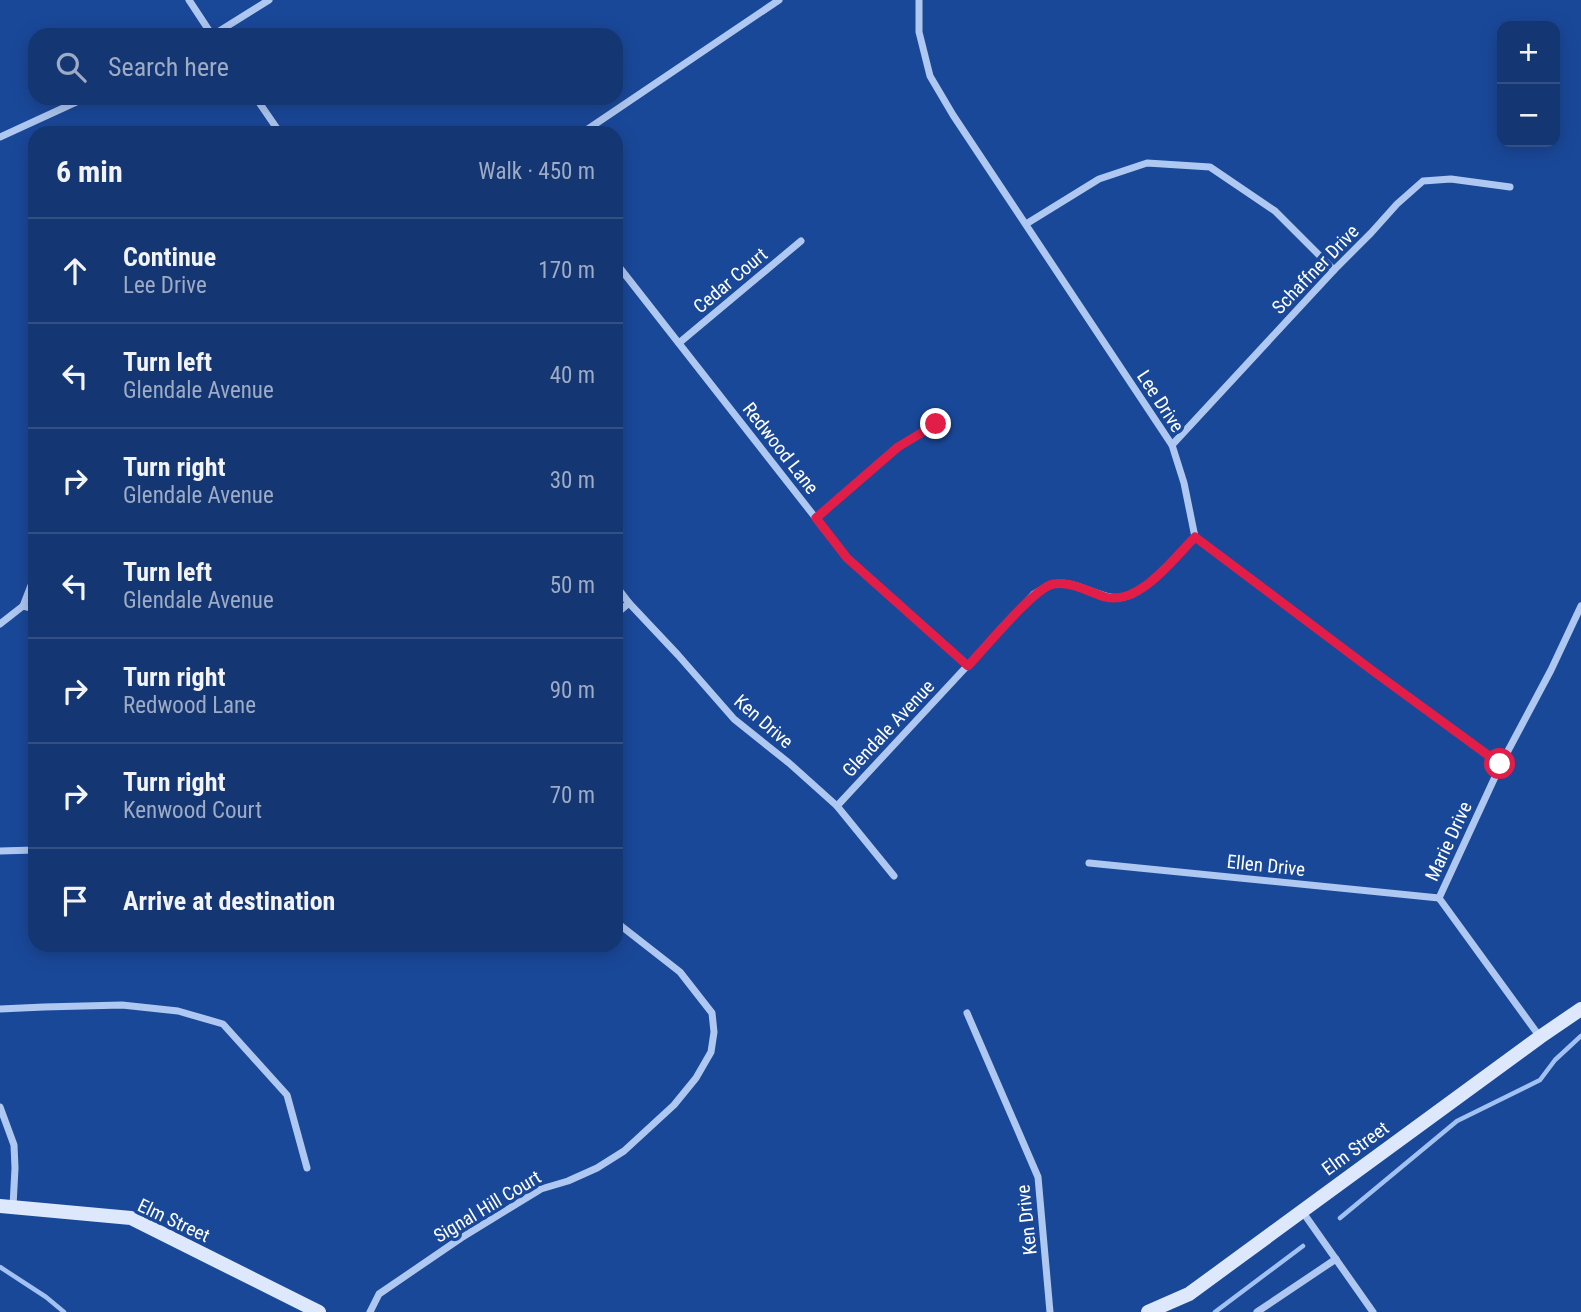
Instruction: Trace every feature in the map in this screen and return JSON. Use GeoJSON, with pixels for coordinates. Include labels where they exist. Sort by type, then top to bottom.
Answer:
{"type":"FeatureCollection","features":[{"type":"Feature","properties":{"kind":"main road","name":"Elm Street"},"geometry":{"type":"LineString","coordinates":[[1148,1312],[1189,1294],[1581,1009]]}},
{"type":"Feature","properties":{"kind":"main road","name":"Elm Street"},"geometry":{"type":"LineString","coordinates":[[7,1206],[131,1218],[318,1312]]}},
{"type":"Feature","properties":{"kind":"street"},"geometry":{"type":"LineString","coordinates":[[189,0],[208,28]]}},
{"type":"Feature","properties":{"kind":"street"},"geometry":{"type":"LineString","coordinates":[[224,28],[269,0]]}},
{"type":"Feature","properties":{"kind":"street"},"geometry":{"type":"LineString","coordinates":[[592,126],[779,0]]}},
{"type":"Feature","properties":{"kind":"street","name":"Lee Drive"},"geometry":{"type":"LineString","coordinates":[[919,0],[919,32],[930,76],[1172,444],[1184,483],[1195,537]]}},
{"type":"Feature","properties":{"kind":"street"},"geometry":{"type":"LineString","coordinates":[[0,137],[70,105]]}},
{"type":"Feature","properties":{"kind":"street"},"geometry":{"type":"LineString","coordinates":[[261,105],[275,126]]}},
{"type":"Feature","properties":{"kind":"street"},"geometry":{"type":"LineString","coordinates":[[1026,225],[1099,179],[1147,163],[1210,167],[1275,211],[1334,270]]}},
{"type":"Feature","properties":{"kind":"street","name":"Schaffner Drive"},"geometry":{"type":"LineString","coordinates":[[1172,444],[1334,270],[1397,204],[1423,181],[1451,179],[1510,187]]}},
{"type":"Feature","properties":{"kind":"street","name":"Cedar Court"},"geometry":{"type":"LineString","coordinates":[[679,343],[801,241]]}},
{"type":"Feature","properties":{"kind":"street","name":"Redwood Lane"},"geometry":{"type":"LineString","coordinates":[[623,273],[847,558],[968,666]]}},
{"type":"Feature","properties":{"kind":"street"},"geometry":{"type":"LineString","coordinates":[[816,518],[898,447],[936,424]]}},
{"type":"Feature","properties":{"kind":"street"},"geometry":{"type":"LineString","coordinates":[[1195,537],[1500,764]]}},
{"type":"Feature","properties":{"kind":"street","name":"Glendale Avenue"},"geometry":{"type":"LineString","coordinates":[[836,806],[1034,594],[1051,584],[1068,584],[1108,598],[1125,597],[1155,578],[1195,537]]}},
{"type":"Feature","properties":{"kind":"street"},"geometry":{"type":"LineString","coordinates":[[0,624],[23,606],[28,593]]}},
{"type":"Feature","properties":{"kind":"street","name":"Ken Drive"},"geometry":{"type":"LineString","coordinates":[[623,595],[734,719],[789,763],[836,806],[894,876]]}},
{"type":"Feature","properties":{"kind":"street"},"geometry":{"type":"LineString","coordinates":[[623,608],[629,603]]}},
{"type":"Feature","properties":{"kind":"street"},"geometry":{"type":"LineString","coordinates":[[23,606],[28,607]]}},
{"type":"Feature","properties":{"kind":"street","name":"Marie Drive"},"geometry":{"type":"LineString","coordinates":[[1540,1037],[1439,898],[1500,764],[1551,670],[1581,606]]}},
{"type":"Feature","properties":{"kind":"street"},"geometry":{"type":"LineString","coordinates":[[0,851],[28,850]]}},
{"type":"Feature","properties":{"kind":"street","name":"Ellen Drive"},"geometry":{"type":"LineString","coordinates":[[1089,863],[1439,898]]}},
{"type":"Feature","properties":{"kind":"street","name":"Signal Hill Court"},"geometry":{"type":"LineString","coordinates":[[370,1312],[379,1294],[461,1238],[541,1189],[597,1168],[624,1151],[674,1105],[696,1079],[711,1052],[712,1013],[680,972],[623,927]]}},
{"type":"Feature","properties":{"kind":"street"},"geometry":{"type":"LineString","coordinates":[[0,1009],[122,1005],[178,1011],[223,1024],[287,1095],[307,1168]]}},
{"type":"Feature","properties":{"kind":"street","name":"Ken Drive"},"geometry":{"type":"LineString","coordinates":[[967,1013],[1038,1177],[1050,1312]]}},
{"type":"Feature","properties":{"kind":"street"},"geometry":{"type":"LineString","coordinates":[[0,1107],[14,1145],[16,1168],[7,1206]]}},
{"type":"Feature","properties":{"kind":"street"},"geometry":{"type":"LineString","coordinates":[[1302,1211],[1373,1312]]}},
{"type":"Feature","properties":{"kind":"street"},"geometry":{"type":"LineString","coordinates":[[1257,1312],[1336,1259]]}},
{"type":"Feature","properties":{"kind":"waterway"},"geometry":{"type":"LineString","coordinates":[[1340,1218],[1457,1121],[1540,1080],[1555,1060],[1581,1036]]}},
{"type":"Feature","properties":{"kind":"waterway"},"geometry":{"type":"LineString","coordinates":[[1215,1312],[1303,1246]]}},
{"type":"Feature","properties":{"kind":"waterway"},"geometry":{"type":"LineString","coordinates":[[0,1267],[64,1312]]}},
{"type":"Feature","properties":{"kind":"route"},"geometry":{"type":"LineString","coordinates":[[936,424],[898,447],[816,518],[847,558],[968,666],[1034,594],[1051,584],[1068,584],[1108,598],[1125,597],[1155,578],[1195,537],[1500,764]]}}]}
